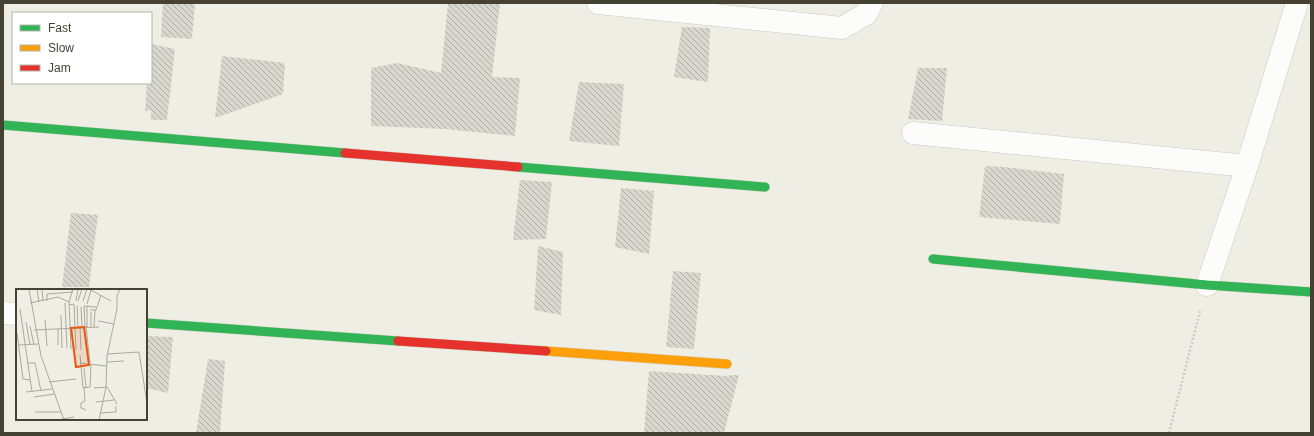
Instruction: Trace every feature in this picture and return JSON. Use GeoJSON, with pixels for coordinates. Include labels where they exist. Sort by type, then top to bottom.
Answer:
{"type":"FeatureCollection","features":[{"type":"Feature","properties":{"kind":"street"},"geometry":{"type":"LineString","coordinates":[[598,3],[842,28],[866,14],[872,3]]}},
{"type":"Feature","properties":{"kind":"street"},"geometry":{"type":"LineString","coordinates":[[1207,285],[1247,166],[1297,3]]}},
{"type":"Feature","properties":{"kind":"street"},"geometry":{"type":"LineString","coordinates":[[3,125],[765,187]]}},
{"type":"Feature","properties":{"kind":"street"},"geometry":{"type":"LineString","coordinates":[[913,133],[1247,166]]}},
{"type":"Feature","properties":{"kind":"street"},"geometry":{"type":"LineString","coordinates":[[933,259],[1207,285],[1311,292]]}},
{"type":"Feature","properties":{"kind":"street"},"geometry":{"type":"LineString","coordinates":[[3,313],[16,314]]}},
{"type":"Feature","properties":{"kind":"street"},"geometry":{"type":"LineString","coordinates":[[147,323],[727,364]]}},
{"type":"Feature","properties":{"kind":"path"},"geometry":{"type":"LineString","coordinates":[[1169,433],[1207,285]]}},
{"type":"Feature","properties":{"kind":"building"},"geometry":{"type":"Polygon","coordinates":[[[163,3],[195,3],[192,39],[161,37],[163,3]]]}},
{"type":"Feature","properties":{"kind":"building"},"geometry":{"type":"Polygon","coordinates":[[[448,3],[500,3],[492,77],[520,78],[515,136],[445,129],[371,126],[371,68],[397,63],[441,73],[448,3]]]}},
{"type":"Feature","properties":{"kind":"building"},"geometry":{"type":"Polygon","coordinates":[[[682,27],[710,28],[708,82],[674,77],[682,27]]]}},
{"type":"Feature","properties":{"kind":"building"},"geometry":{"type":"Polygon","coordinates":[[[152,44],[175,49],[167,120],[151,120],[151,110],[145,111],[147,84],[152,84],[152,44]]]}},
{"type":"Feature","properties":{"kind":"building"},"geometry":{"type":"Polygon","coordinates":[[[222,56],[285,63],[283,94],[215,118],[222,56]]]}},
{"type":"Feature","properties":{"kind":"building"},"geometry":{"type":"Polygon","coordinates":[[[918,68],[947,68],[942,121],[908,119],[918,68]]]}},
{"type":"Feature","properties":{"kind":"building"},"geometry":{"type":"Polygon","coordinates":[[[579,82],[624,84],[619,146],[569,141],[579,82]]]}},
{"type":"Feature","properties":{"kind":"building"},"geometry":{"type":"Polygon","coordinates":[[[985,166],[1064,174],[1060,224],[979,217],[985,166]]]}},
{"type":"Feature","properties":{"kind":"building"},"geometry":{"type":"Polygon","coordinates":[[[520,180],[552,182],[546,239],[513,240],[520,180]]]}},
{"type":"Feature","properties":{"kind":"building"},"geometry":{"type":"Polygon","coordinates":[[[621,188],[654,191],[649,254],[615,247],[621,188]]]}},
{"type":"Feature","properties":{"kind":"building"},"geometry":{"type":"Polygon","coordinates":[[[71,213],[98,215],[89,287],[62,287],[71,213]]]}},
{"type":"Feature","properties":{"kind":"building"},"geometry":{"type":"Polygon","coordinates":[[[538,246],[563,252],[561,315],[534,310],[538,246]]]}},
{"type":"Feature","properties":{"kind":"building"},"geometry":{"type":"Polygon","coordinates":[[[673,271],[701,273],[694,349],[666,347],[673,271]]]}},
{"type":"Feature","properties":{"kind":"building"},"geometry":{"type":"Polygon","coordinates":[[[147,336],[173,337],[168,393],[147,388],[147,336]]]}},
{"type":"Feature","properties":{"kind":"building"},"geometry":{"type":"Polygon","coordinates":[[[208,359],[225,361],[220,433],[196,433],[208,359]]]}},
{"type":"Feature","properties":{"kind":"building"},"geometry":{"type":"Polygon","coordinates":[[[649,371],[726,376],[739,375],[724,433],[644,433],[649,371]]]}},
{"type":"Feature","properties":{"kind":"traffic: fast"},"geometry":{"type":"LineString","coordinates":[[3,125],[345,153]]}},
{"type":"Feature","properties":{"kind":"traffic: fast"},"geometry":{"type":"LineString","coordinates":[[518,167],[765,187]]}},
{"type":"Feature","properties":{"kind":"traffic: fast"},"geometry":{"type":"LineString","coordinates":[[933,259],[1207,285],[1311,292]]}},
{"type":"Feature","properties":{"kind":"traffic: fast"},"geometry":{"type":"LineString","coordinates":[[147,323],[398,341]]}},
{"type":"Feature","properties":{"kind":"traffic: slow"},"geometry":{"type":"LineString","coordinates":[[546,351],[727,364]]}},
{"type":"Feature","properties":{"kind":"traffic: jam"},"geometry":{"type":"LineString","coordinates":[[345,153],[518,167]]}},
{"type":"Feature","properties":{"kind":"traffic: jam"},"geometry":{"type":"LineString","coordinates":[[398,341],[546,351]]}}]}
